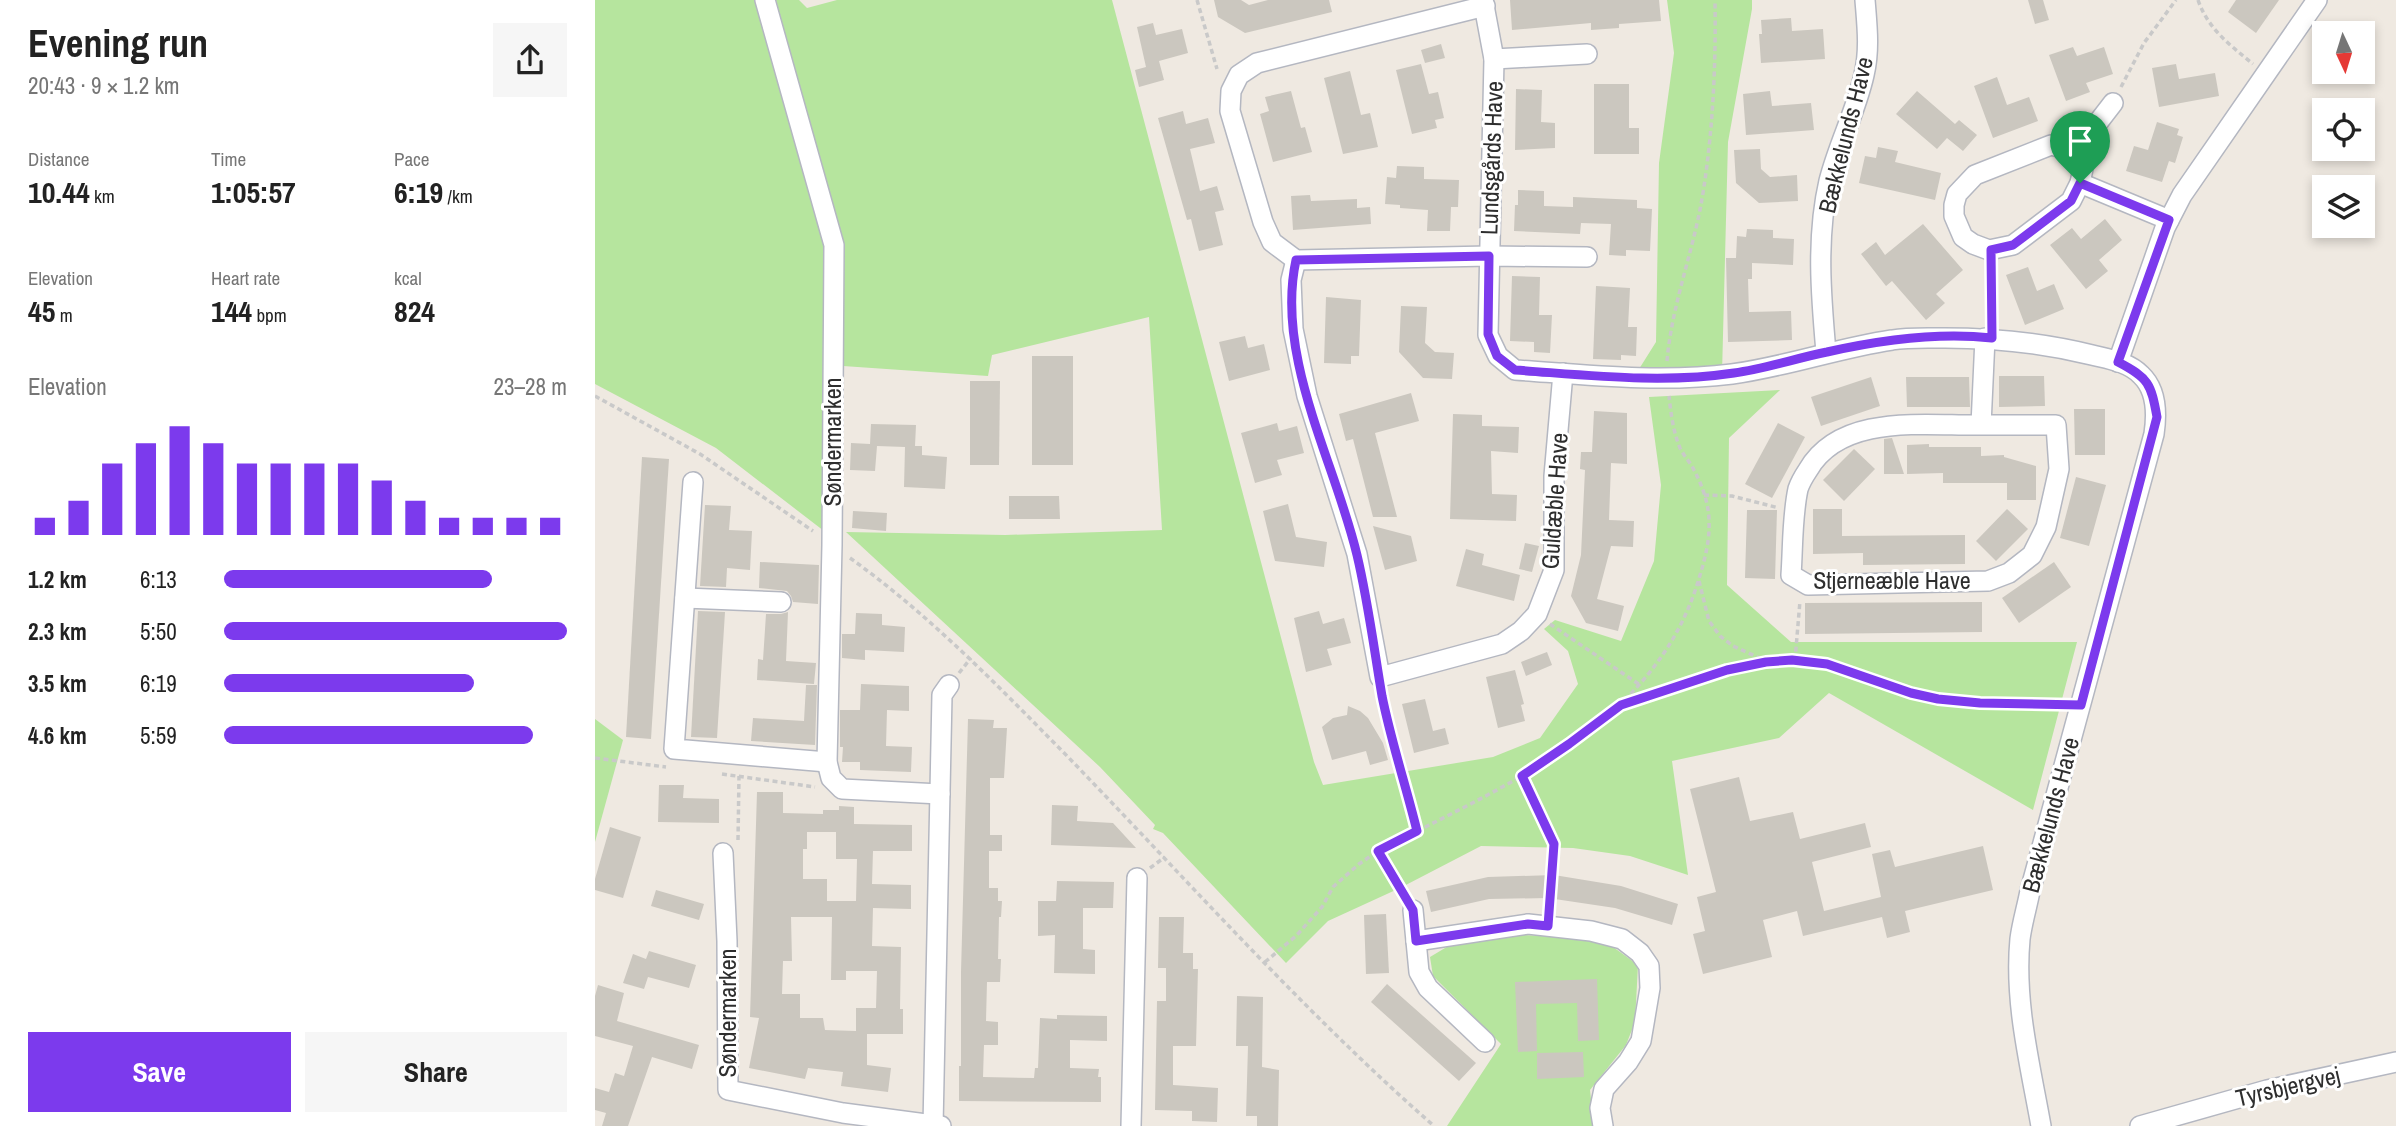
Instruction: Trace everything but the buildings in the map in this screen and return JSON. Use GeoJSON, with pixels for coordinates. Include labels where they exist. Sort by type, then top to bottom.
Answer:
{"type":"FeatureCollection","features":[{"type":"Feature","properties":{"kind":"street","name":"Søndermarken"},"geometry":{"type":"LineString","coordinates":[[765,0],[834,245],[827,762]]}},
{"type":"Feature","properties":{"kind":"street","name":"Bækkelunds Have"},"geometry":{"type":"LineString","coordinates":[[1865,0],[1869,39],[1865,74],[1829,182],[1822,233],[1819,276],[1826,352],[1896,339],[1989,338],[2052,345],[2118,362],[2140,374],[2152,391],[2157,417],[2030,891],[2021,937],[2021,1018],[2041,1126]]}},
{"type":"Feature","properties":{"kind":"street"},"geometry":{"type":"LineString","coordinates":[[2118,362],[2169,220],[2182,195],[2317,0]]}},
{"type":"Feature","properties":{"kind":"street","name":"Lundsgårds Have"},"geometry":{"type":"LineString","coordinates":[[1484,3],[1495,59],[1488,334],[1497,356],[1515,370],[1666,379],[1732,374],[1826,352]]}},
{"type":"Feature","properties":{"kind":"street"},"geometry":{"type":"LineString","coordinates":[[1484,3],[1257,63],[1239,75],[1231,91],[1230,111],[1263,222],[1272,242],[1296,260],[1489,256]]}},
{"type":"Feature","properties":{"kind":"street","name":"Lundsgårds Have"},"geometry":{"type":"LineString","coordinates":[[1495,59],[1587,54]]}},
{"type":"Feature","properties":{"kind":"street"},"geometry":{"type":"LineString","coordinates":[[2076,151],[2113,103]]}},
{"type":"Feature","properties":{"kind":"street"},"geometry":{"type":"LineString","coordinates":[[2051,145],[2076,151],[2084,164],[2080,183],[2071,201],[2013,245],[1991,250],[1973,244],[1963,237],[1957,227],[1954,205],[1957,194],[1975,175],[2051,145]]}},
{"type":"Feature","properties":{"kind":"street"},"geometry":{"type":"LineString","coordinates":[[2080,183],[2169,220]]}},
{"type":"Feature","properties":{"kind":"street","name":"Lundsgårds Have"},"geometry":{"type":"LineString","coordinates":[[1489,256],[1587,257]]}},
{"type":"Feature","properties":{"kind":"street"},"geometry":{"type":"LineString","coordinates":[[1296,260],[1291,280],[1293,329],[1307,396],[1357,554],[1380,677]]}},
{"type":"Feature","properties":{"kind":"street"},"geometry":{"type":"LineString","coordinates":[[1981,425],[1989,338]]}},
{"type":"Feature","properties":{"kind":"street","name":"Guldæble Have"},"geometry":{"type":"LineString","coordinates":[[1380,677],[1501,644],[1521,631],[1537,614],[1553,570],[1554,476],[1563,373]]}},
{"type":"Feature","properties":{"kind":"street","name":"Stjerneæble Have"},"geometry":{"type":"LineString","coordinates":[[1981,425],[2056,425],[2059,469],[2046,527],[2032,555],[2009,573],[1988,581],[1808,585],[1791,575],[1799,486],[1813,461],[1832,444],[1854,433],[1889,427],[1981,425]]}},
{"type":"Feature","properties":{"kind":"street"},"geometry":{"type":"LineString","coordinates":[[693,482],[674,749],[827,762],[831,778],[842,789],[940,794]]}},
{"type":"Feature","properties":{"kind":"street"},"geometry":{"type":"LineString","coordinates":[[685,598],[781,602]]}},
{"type":"Feature","properties":{"kind":"street"},"geometry":{"type":"LineString","coordinates":[[933,1126],[942,695],[949,685]]}},
{"type":"Feature","properties":{"kind":"street","name":"Søndermarken"},"geometry":{"type":"LineString","coordinates":[[723,853],[727,941],[728,1090],[843,1113],[941,1126]]}},
{"type":"Feature","properties":{"kind":"street"},"geometry":{"type":"LineString","coordinates":[[1131,1126],[1137,878]]}},
{"type":"Feature","properties":{"kind":"street"},"geometry":{"type":"LineString","coordinates":[[1413,910],[1419,972],[1428,988],[1485,1042]]}},
{"type":"Feature","properties":{"kind":"street"},"geometry":{"type":"LineString","coordinates":[[1416,941],[1528,924],[1591,931],[1622,939],[1640,953],[1649,966],[1650,988],[1641,1041],[1628,1062],[1604,1089],[1600,1108],[1603,1126]]}},
{"type":"Feature","properties":{"kind":"street","name":"Tyrsbjergvej"},"geometry":{"type":"LineString","coordinates":[[2140,1126],[2267,1090],[2396,1062]]}},
{"type":"Feature","properties":{"kind":"path"},"geometry":{"type":"LineString","coordinates":[[1198,0],[1217,69]]}},
{"type":"Feature","properties":{"kind":"path"},"geometry":{"type":"LineString","coordinates":[[1265,962],[1296,936],[1322,907],[1333,887],[1359,864],[1378,851],[1522,776],[1621,705],[1668,648],[1689,608],[1705,563],[1708,507],[1695,471],[1681,450],[1673,429],[1666,379],[1671,329],[1703,194],[1713,81],[1715,0]]}},
{"type":"Feature","properties":{"kind":"path"},"geometry":{"type":"LineString","coordinates":[[2113,103],[2144,43],[2176,0]]}},
{"type":"Feature","properties":{"kind":"path"},"geometry":{"type":"LineString","coordinates":[[2198,0],[2216,33],[2265,74]]}},
{"type":"Feature","properties":{"kind":"path"},"geometry":{"type":"LineString","coordinates":[[1989,338],[1991,250]]}},
{"type":"Feature","properties":{"kind":"path"},"geometry":{"type":"LineString","coordinates":[[595,397],[700,454],[768,498],[876,576],[971,658],[1324,1024],[1434,1126]]}},
{"type":"Feature","properties":{"kind":"path"},"geometry":{"type":"LineString","coordinates":[[1703,495],[1732,496],[1795,512]]}},
{"type":"Feature","properties":{"kind":"path"},"geometry":{"type":"LineString","coordinates":[[1699,579],[1709,621],[1720,636],[1733,646],[1766,662]]}},
{"type":"Feature","properties":{"kind":"path"},"geometry":{"type":"LineString","coordinates":[[1795,660],[1797,619],[1803,582]]}},
{"type":"Feature","properties":{"kind":"path"},"geometry":{"type":"LineString","coordinates":[[1537,614],[1640,685]]}},
{"type":"Feature","properties":{"kind":"path"},"geometry":{"type":"LineString","coordinates":[[1621,705],[1727,670],[1766,662],[1795,660],[1827,664],[1911,693],[1938,699],[1980,703],[2081,705]]}},
{"type":"Feature","properties":{"kind":"path"},"geometry":{"type":"LineString","coordinates":[[1380,677],[1417,831]]}},
{"type":"Feature","properties":{"kind":"path"},"geometry":{"type":"LineString","coordinates":[[595,758],[673,768]]}},
{"type":"Feature","properties":{"kind":"path"},"geometry":{"type":"LineString","coordinates":[[713,773],[842,789]]}},
{"type":"Feature","properties":{"kind":"path"},"geometry":{"type":"LineString","coordinates":[[723,853],[738,843],[739,776]]}},
{"type":"Feature","properties":{"kind":"path"},"geometry":{"type":"LineString","coordinates":[[1522,776],[1554,844],[1548,926]]}},
{"type":"Feature","properties":{"kind":"path"},"geometry":{"type":"LineString","coordinates":[[1378,851],[1413,910]]}},
{"type":"Feature","properties":{"kind":"green space"},"geometry":{"type":"Polygon","coordinates":[[[595,0],[755,0],[829,250],[824,531],[716,448],[595,384],[595,0]]]}},
{"type":"Feature","properties":{"kind":"green space"},"geometry":{"type":"Polygon","coordinates":[[[776,0],[799,0],[807,8],[837,0],[1112,0],[1314,762],[1323,785],[1493,757],[1540,738],[1578,684],[1568,651],[1544,629],[1555,620],[1621,641],[1654,561],[1661,485],[1649,397],[1780,390],[1729,438],[1727,585],[1791,642],[2077,642],[2033,810],[1829,693],[1779,738],[1672,761],[1688,875],[1630,856],[1573,848],[1481,846],[1328,921],[1286,963],[1163,833],[1153,829],[1155,825],[1100,767],[846,532],[1005,535],[1162,530],[1149,317],[992,355],[988,376],[843,366],[841,242],[776,0]]]}},
{"type":"Feature","properties":{"kind":"green space"},"geometry":{"type":"Polygon","coordinates":[[[1667,0],[1752,0],[1728,142],[1722,374],[1634,377],[1656,342],[1659,163],[1674,53],[1667,0]]]}},
{"type":"Feature","properties":{"kind":"green space"},"geometry":{"type":"Polygon","coordinates":[[[595,719],[623,740],[595,842],[595,719]]]}},
{"type":"Feature","properties":{"kind":"green space"},"geometry":{"type":"Polygon","coordinates":[[[1524,935],[1602,939],[1638,965],[1635,1022],[1626,1045],[1590,1090],[1594,1126],[1447,1126],[1501,1044],[1433,976],[1430,957],[1450,945],[1524,935]]]}},
{"type":"Feature","properties":{"kind":"route"},"geometry":{"type":"LineString","coordinates":[[2080,183],[2169,220],[2118,362],[2140,374],[2152,391],[2157,417],[2081,705],[1980,703],[1938,699],[1911,693],[1827,664],[1792,660],[1727,670],[1621,705],[1522,776],[1554,844],[1548,926],[1528,924],[1416,941],[1413,910],[1378,851],[1417,831],[1383,696],[1357,554],[1307,396],[1293,329],[1291,280],[1296,260],[1489,256],[1488,334],[1497,356],[1515,370],[1666,379],[1732,374],[1896,339],[1992,338],[1991,250],[2013,245],[2071,201],[2080,183]]}}]}
